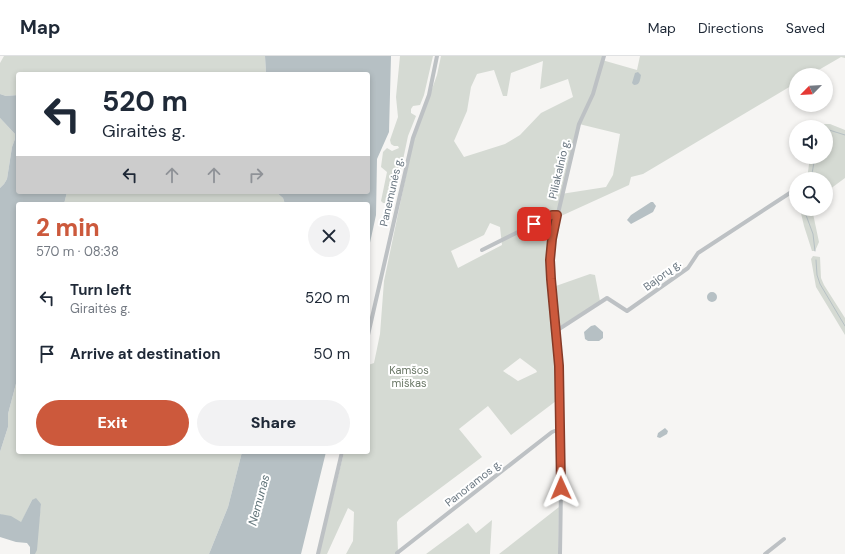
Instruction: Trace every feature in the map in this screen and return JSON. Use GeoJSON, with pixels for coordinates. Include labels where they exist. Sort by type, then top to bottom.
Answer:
{"type":"FeatureCollection","features":[{"type":"Feature","properties":{"kind":"street","name":"Panemunės g."},"geometry":{"type":"LineString","coordinates":[[370,326],[413,138],[429,95],[437,56]]}},
{"type":"Feature","properties":{"kind":"street","name":"Piliakalnio g."},"geometry":{"type":"LineString","coordinates":[[560,554],[561,488],[559,366],[550,260],[552,239],[557,215],[579,124],[593,94],[604,56]]}},
{"type":"Feature","properties":{"kind":"street","name":"Bajorų g."},"geometry":{"type":"LineString","coordinates":[[556,331],[607,298],[627,311],[688,268],[698,253],[789,194]]}},
{"type":"Feature","properties":{"kind":"street"},"geometry":{"type":"LineString","coordinates":[[482,250],[546,218],[555,214],[557,215]]}},
{"type":"Feature","properties":{"kind":"street","name":"Panoramos g."},"geometry":{"type":"LineString","coordinates":[[397,553],[552,432],[560,429]]}},
{"type":"Feature","properties":{"kind":"street"},"geometry":{"type":"LineString","coordinates":[[318,554],[342,454]]}},
{"type":"Feature","properties":{"kind":"street"},"geometry":{"type":"LineString","coordinates":[[765,554],[784,540]]}},
{"type":"Feature","properties":{"kind":"green space"},"geometry":{"type":"Polygon","coordinates":[[[4,56],[265,56],[266,72],[16,72],[16,95],[6,96],[0,94],[0,63],[4,56]]]}},
{"type":"Feature","properties":{"kind":"green space"},"geometry":{"type":"Polygon","coordinates":[[[400,56],[433,56],[424,95],[420,105],[413,106],[411,109],[411,113],[416,116],[408,136],[396,193],[394,194],[393,192],[398,171],[395,168],[393,169],[394,178],[391,191],[385,203],[383,203],[381,201],[387,172],[381,167],[383,152],[387,148],[392,151],[399,148],[398,146],[391,144],[390,140],[398,117],[396,97],[400,56]]]}},
{"type":"Feature","properties":{"kind":"green space","name":"Kamšos miškas"},"geometry":{"type":"Polygon","coordinates":[[[441,56],[603,56],[602,60],[637,70],[640,56],[845,56],[845,58],[841,57],[822,68],[789,68],[789,87],[643,174],[631,177],[629,185],[561,216],[553,251],[553,287],[590,274],[595,275],[600,301],[551,332],[554,343],[556,401],[511,435],[488,406],[459,429],[482,457],[399,519],[397,522],[398,552],[400,554],[346,554],[353,541],[354,512],[348,508],[327,554],[319,554],[344,454],[370,454],[370,364],[374,363],[380,334],[384,281],[413,142],[437,75],[441,56]],[[543,61],[511,73],[507,96],[503,96],[494,70],[477,74],[471,87],[467,111],[454,141],[464,157],[505,144],[520,135],[541,113],[573,97],[568,79],[540,89],[543,61]],[[579,124],[561,194],[606,187],[613,175],[620,134],[579,124]],[[490,223],[484,235],[451,251],[458,268],[502,245],[500,227],[490,223]],[[520,358],[503,371],[518,381],[537,372],[520,358]]]}},
{"type":"Feature","properties":{"kind":"green space"},"geometry":{"type":"Polygon","coordinates":[[[0,118],[15,134],[15,139],[12,147],[7,179],[0,188],[0,118]]]}},
{"type":"Feature","properties":{"kind":"green space"},"geometry":{"type":"Polygon","coordinates":[[[833,125],[845,130],[845,178],[833,187],[833,172],[808,172],[809,164],[833,164],[833,125]]]}},
{"type":"Feature","properties":{"kind":"green space"},"geometry":{"type":"Polygon","coordinates":[[[66,194],[278,194],[283,198],[284,202],[64,202],[66,194]]]}},
{"type":"Feature","properties":{"kind":"green space"},"geometry":{"type":"Polygon","coordinates":[[[802,216],[813,216],[819,242],[815,251],[812,251],[802,216]]]}},
{"type":"Feature","properties":{"kind":"green space"},"geometry":{"type":"Polygon","coordinates":[[[813,256],[820,257],[821,278],[845,318],[845,335],[816,287],[811,259],[813,256]]]}},
{"type":"Feature","properties":{"kind":"green space"},"geometry":{"type":"Polygon","coordinates":[[[16,384],[16,454],[241,454],[228,507],[209,554],[35,554],[41,504],[32,500],[21,523],[0,514],[0,452],[8,427],[8,414],[16,384]]]}},
{"type":"Feature","properties":{"kind":"green space"},"geometry":{"type":"Polygon","coordinates":[[[559,507],[558,554],[499,554],[559,507]]]}},
{"type":"Feature","properties":{"kind":"green space"},"geometry":{"type":"Polygon","coordinates":[[[492,520],[490,554],[426,554],[468,523],[476,533],[492,520]]]}},
{"type":"Feature","properties":{"kind":"water"},"geometry":{"type":"Polygon","coordinates":[[[265,56],[391,56],[389,132],[377,159],[376,215],[370,243],[370,202],[284,202],[283,198],[278,194],[370,194],[370,72],[266,72],[265,56]]]}},
{"type":"Feature","properties":{"kind":"water"},"geometry":{"type":"Polygon","coordinates":[[[638,72],[641,75],[640,80],[639,83],[634,85],[632,83],[635,73],[638,72]]]}},
{"type":"Feature","properties":{"kind":"water"},"geometry":{"type":"Polygon","coordinates":[[[0,94],[6,96],[16,95],[16,194],[66,194],[64,202],[16,202],[16,384],[8,414],[8,427],[0,452],[0,188],[7,179],[15,134],[0,118],[0,94]]]}},
{"type":"Feature","properties":{"kind":"water"},"geometry":{"type":"Polygon","coordinates":[[[653,202],[656,206],[653,212],[631,224],[627,220],[631,215],[653,202]]]}},
{"type":"Feature","properties":{"kind":"water"},"geometry":{"type":"Polygon","coordinates":[[[710,292],[714,292],[716,293],[716,301],[710,302],[707,299],[707,295],[710,292]]]}},
{"type":"Feature","properties":{"kind":"water"},"geometry":{"type":"Polygon","coordinates":[[[595,325],[603,332],[603,338],[599,341],[588,341],[585,339],[584,332],[591,326],[595,325]]]}},
{"type":"Feature","properties":{"kind":"water"},"geometry":{"type":"Polygon","coordinates":[[[665,428],[668,431],[667,434],[660,438],[657,437],[658,433],[665,428]]]}},
{"type":"Feature","properties":{"kind":"water","name":"Nemunas"},"geometry":{"type":"Polygon","coordinates":[[[241,454],[326,454],[301,554],[209,554],[228,507],[241,454]]]}},
{"type":"Feature","properties":{"kind":"water"},"geometry":{"type":"Polygon","coordinates":[[[36,498],[41,504],[37,550],[35,554],[30,554],[30,547],[27,543],[16,542],[0,537],[0,514],[11,516],[21,522],[32,500],[36,498]]]}},
{"type":"Feature","properties":{"kind":"waterway"},"geometry":{"type":"LineString","coordinates":[[833,131],[845,135]]}},
{"type":"Feature","properties":{"kind":"waterway"},"geometry":{"type":"LineString","coordinates":[[812,172],[814,164]]}},
{"type":"Feature","properties":{"kind":"waterway"},"geometry":{"type":"LineString","coordinates":[[806,216],[813,234],[815,251]]}},
{"type":"Feature","properties":{"kind":"waterway"},"geometry":{"type":"LineString","coordinates":[[816,260],[817,275],[820,284],[845,326]]}},
{"type":"Feature","properties":{"kind":"route"},"geometry":{"type":"LineString","coordinates":[[534,224],[552,215],[557,215],[552,239],[550,260],[559,366],[561,488]]}}]}
